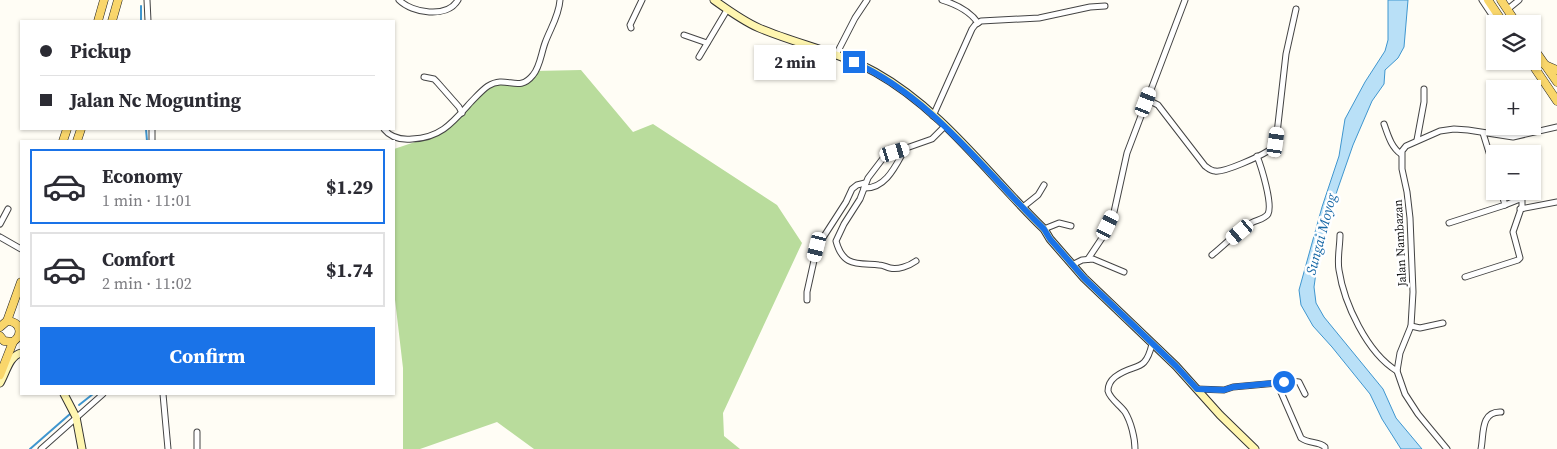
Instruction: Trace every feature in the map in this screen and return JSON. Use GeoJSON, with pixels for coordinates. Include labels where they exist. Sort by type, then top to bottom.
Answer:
{"type":"FeatureCollection","features":[{"type":"Feature","properties":{"kind":"main road"},"geometry":{"type":"LineString","coordinates":[[98,20],[104,0]]}},
{"type":"Feature","properties":{"kind":"main road"},"geometry":{"type":"LineString","coordinates":[[112,20],[118,0]]}},
{"type":"Feature","properties":{"kind":"main road"},"geometry":{"type":"LineString","coordinates":[[1488,0],[1498,15]]}},
{"type":"Feature","properties":{"kind":"main road"},"geometry":{"type":"LineString","coordinates":[[1501,0],[1511,15]]}},
{"type":"Feature","properties":{"kind":"main road"},"geometry":{"type":"LineString","coordinates":[[1541,58],[1556,81],[1554,86],[1557,94]]}},
{"type":"Feature","properties":{"kind":"main road"},"geometry":{"type":"LineString","coordinates":[[1546,65],[1557,70]]}},
{"type":"Feature","properties":{"kind":"main road"},"geometry":{"type":"LineString","coordinates":[[1536,70],[1557,101]]}},
{"type":"Feature","properties":{"kind":"main road"},"geometry":{"type":"LineString","coordinates":[[0,374],[13,342],[19,337],[20,328],[15,323],[3,323],[20,284]]}},
{"type":"Feature","properties":{"kind":"main road"},"geometry":{"type":"LineString","coordinates":[[0,336],[4,341],[13,342]]}},
{"type":"Feature","properties":{"kind":"street"},"geometry":{"type":"LineString","coordinates":[[147,0],[148,20]]}},
{"type":"Feature","properties":{"kind":"street"},"geometry":{"type":"LineString","coordinates":[[398,0],[410,7],[437,12],[454,6],[458,0]]}},
{"type":"Feature","properties":{"kind":"street"},"geometry":{"type":"LineString","coordinates":[[385,130],[403,140],[424,138],[437,134],[462,113],[485,88],[495,82],[524,84],[532,77],[539,64],[559,10],[560,0]]}},
{"type":"Feature","properties":{"kind":"street"},"geometry":{"type":"LineString","coordinates":[[631,28],[630,25],[642,0]]}},
{"type":"Feature","properties":{"kind":"street"},"geometry":{"type":"LineString","coordinates":[[714,0],[727,10],[758,27],[836,55],[877,73],[912,97],[945,126],[1044,229],[1072,265],[1176,366],[1220,415],[1255,449]]}},
{"type":"Feature","properties":{"kind":"street"},"geometry":{"type":"LineString","coordinates":[[836,55],[855,18],[867,0]]}},
{"type":"Feature","properties":{"kind":"street"},"geometry":{"type":"LineString","coordinates":[[942,0],[963,9],[978,23]]}},
{"type":"Feature","properties":{"kind":"street"},"geometry":{"type":"LineString","coordinates":[[1088,259],[1102,238],[1114,212],[1127,153],[1185,0]]}},
{"type":"Feature","properties":{"kind":"street"},"geometry":{"type":"LineString","coordinates":[[1482,0],[1492,15]]}},
{"type":"Feature","properties":{"kind":"street"},"geometry":{"type":"LineString","coordinates":[[1508,10],[1519,0]]}},
{"type":"Feature","properties":{"kind":"street"},"geometry":{"type":"LineString","coordinates":[[933,116],[972,29],[978,23],[996,20],[1039,18],[1090,7],[1105,6]]}},
{"type":"Feature","properties":{"kind":"street"},"geometry":{"type":"LineString","coordinates":[[1146,102],[1158,105],[1201,161],[1209,169],[1217,172],[1272,148],[1276,142],[1286,54],[1296,9]]}},
{"type":"Feature","properties":{"kind":"street"},"geometry":{"type":"LineString","coordinates":[[699,57],[727,10]]}},
{"type":"Feature","properties":{"kind":"street"},"geometry":{"type":"LineString","coordinates":[[684,36],[707,43]]}},
{"type":"Feature","properties":{"kind":"street"},"geometry":{"type":"LineString","coordinates":[[424,77],[434,79],[462,113]]}},
{"type":"Feature","properties":{"kind":"street"},"geometry":{"type":"LineString","coordinates":[[1417,140],[1424,102],[1424,89]]}},
{"type":"Feature","properties":{"kind":"street"},"geometry":{"type":"LineString","coordinates":[[1384,124],[1394,147],[1401,154],[1406,146],[1440,131],[1454,129],[1513,137],[1557,127]]}},
{"type":"Feature","properties":{"kind":"street"},"geometry":{"type":"LineString","coordinates":[[916,261],[911,265],[892,269],[879,265],[851,262],[840,253],[836,241],[860,199],[868,178],[884,157],[932,139],[945,126]]}},
{"type":"Feature","properties":{"kind":"street"},"geometry":{"type":"LineString","coordinates":[[1483,133],[1487,145]]}},
{"type":"Feature","properties":{"kind":"street"},"geometry":{"type":"LineString","coordinates":[[807,300],[817,247],[846,202],[852,189],[857,185],[874,187],[885,180],[905,149]]}},
{"type":"Feature","properties":{"kind":"street","name":"Jalan Nambazan"},"geometry":{"type":"LineString","coordinates":[[1397,371],[1400,354],[1411,326],[1413,292],[1410,218],[1401,154]]}},
{"type":"Feature","properties":{"kind":"street"},"geometry":{"type":"LineString","coordinates":[[1212,256],[1248,224],[1264,217],[1269,212],[1270,206],[1256,156]]}},
{"type":"Feature","properties":{"kind":"street"},"geometry":{"type":"LineString","coordinates":[[1023,207],[1038,195],[1044,185]]}},
{"type":"Feature","properties":{"kind":"street"},"geometry":{"type":"LineString","coordinates":[[1449,222],[1521,199],[1522,202],[1513,232],[1520,258],[1466,277]]}},
{"type":"Feature","properties":{"kind":"street"},"geometry":{"type":"LineString","coordinates":[[1504,200],[1505,205]]}},
{"type":"Feature","properties":{"kind":"street"},"geometry":{"type":"LineString","coordinates":[[1520,209],[1557,202]]}},
{"type":"Feature","properties":{"kind":"street"},"geometry":{"type":"LineString","coordinates":[[0,224],[8,209]]}},
{"type":"Feature","properties":{"kind":"street"},"geometry":{"type":"LineString","coordinates":[[1044,229],[1059,223],[1071,226]]}},
{"type":"Feature","properties":{"kind":"street"},"geometry":{"type":"LineString","coordinates":[[1340,235],[1338,268],[1348,301],[1362,334],[1379,356],[1397,371],[1405,394],[1418,414],[1447,449]]}},
{"type":"Feature","properties":{"kind":"street"},"geometry":{"type":"LineString","coordinates":[[0,237],[20,248]]}},
{"type":"Feature","properties":{"kind":"street"},"geometry":{"type":"LineString","coordinates":[[1072,265],[1093,258],[1124,272]]}},
{"type":"Feature","properties":{"kind":"street"},"geometry":{"type":"LineString","coordinates":[[1411,326],[1420,328],[1444,323]]}},
{"type":"Feature","properties":{"kind":"street"},"geometry":{"type":"LineString","coordinates":[[1135,449],[1126,414],[1111,396],[1108,388],[1115,377],[1144,363],[1149,355],[1152,344]]}},
{"type":"Feature","properties":{"kind":"street"},"geometry":{"type":"LineString","coordinates":[[0,383],[11,360],[20,352]]}},
{"type":"Feature","properties":{"kind":"street"},"geometry":{"type":"LineString","coordinates":[[1197,389],[1224,390],[1240,386],[1277,384],[1291,380],[1299,382],[1305,394]]}},
{"type":"Feature","properties":{"kind":"street"},"geometry":{"type":"LineString","coordinates":[[1277,384],[1301,438],[1306,442],[1323,444],[1325,449]]}},
{"type":"Feature","properties":{"kind":"street"},"geometry":{"type":"LineString","coordinates":[[65,395],[76,417],[82,449]]}},
{"type":"Feature","properties":{"kind":"street"},"geometry":{"type":"LineString","coordinates":[[41,449],[102,395]]}},
{"type":"Feature","properties":{"kind":"street"},"geometry":{"type":"LineString","coordinates":[[163,395],[168,449]]}},
{"type":"Feature","properties":{"kind":"street"},"geometry":{"type":"LineString","coordinates":[[1481,449],[1482,431],[1488,416],[1494,412],[1501,412]]}},
{"type":"Feature","properties":{"kind":"street"},"geometry":{"type":"LineString","coordinates":[[197,432],[197,449]]}},
{"type":"Feature","properties":{"kind":"green space"},"geometry":{"type":"Polygon","coordinates":[[[581,70],[633,132],[653,124],[777,205],[802,243],[723,413],[724,436],[740,449],[534,449],[497,422],[420,449],[403,449],[403,368],[395,300],[395,149],[442,133],[484,92],[499,83],[524,82],[534,71],[581,70]]]}},
{"type":"Feature","properties":{"kind":"water","name":"Sungai Moyog"},"geometry":{"type":"Polygon","coordinates":[[[1388,0],[1408,0],[1404,47],[1398,58],[1385,70],[1384,84],[1372,101],[1353,145],[1319,251],[1314,287],[1316,303],[1324,317],[1383,389],[1396,418],[1422,449],[1401,449],[1382,419],[1370,394],[1313,326],[1301,305],[1299,290],[1322,207],[1339,156],[1345,119],[1365,82],[1385,51],[1388,40],[1388,0]]]}},
{"type":"Feature","properties":{"kind":"waterway"},"geometry":{"type":"LineString","coordinates":[[141,6],[141,20]]}},
{"type":"Feature","properties":{"kind":"waterway"},"geometry":{"type":"LineString","coordinates":[[146,130],[147,140]]}},
{"type":"Feature","properties":{"kind":"waterway"},"geometry":{"type":"LineString","coordinates":[[79,405],[92,395]]}},
{"type":"Feature","properties":{"kind":"waterway"},"geometry":{"type":"LineString","coordinates":[[30,449],[70,414]]}},
{"type":"Feature","properties":{"kind":"route"},"geometry":{"type":"LineString","coordinates":[[854,62],[877,73],[904,91],[945,126],[1044,229],[1050,239],[1084,278],[1176,366],[1197,389],[1224,390],[1233,387],[1284,382]]}}]}
